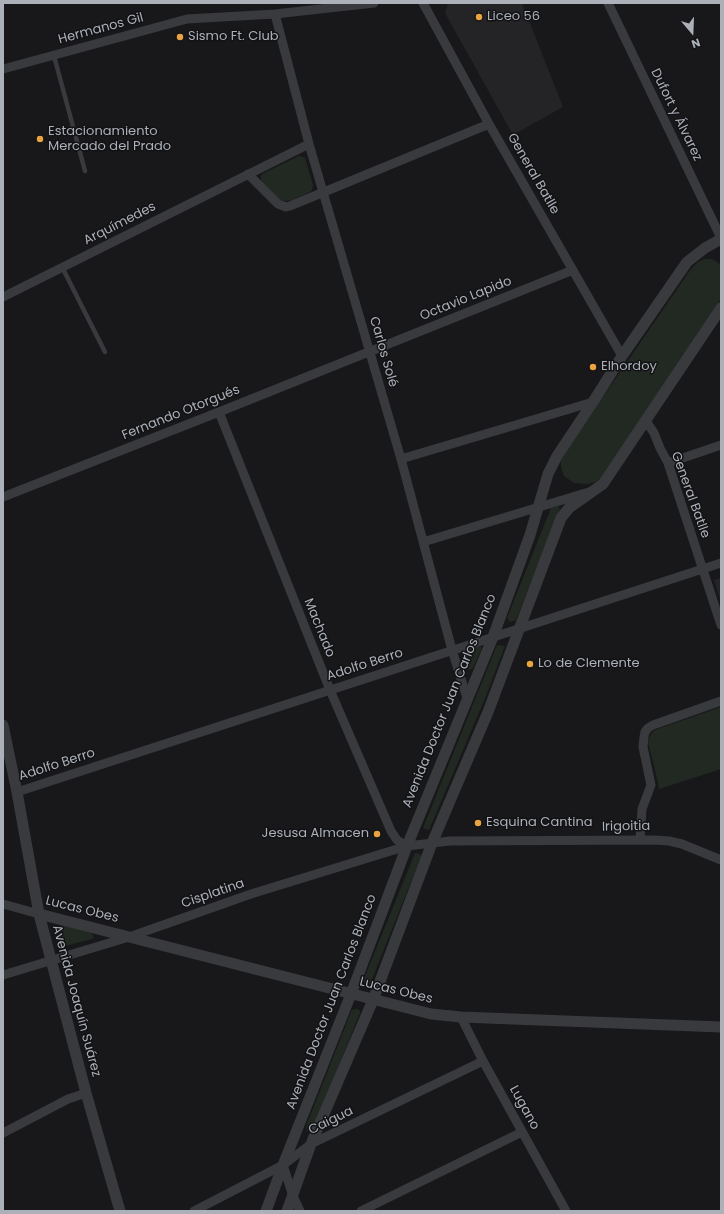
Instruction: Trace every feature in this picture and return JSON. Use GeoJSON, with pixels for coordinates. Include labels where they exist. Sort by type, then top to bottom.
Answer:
{"type":"FeatureCollection","features":[{"type":"Feature","properties":{"kind":"street","name":"Hermanos Gil"},"geometry":{"type":"LineString","coordinates":[[3,69],[187,19],[275,14],[291,7],[374,3]]}},
{"type":"Feature","properties":{"kind":"street","name":"General Batlle"},"geometry":{"type":"LineString","coordinates":[[423,3],[489,124],[622,356]]}},
{"type":"Feature","properties":{"kind":"street","name":"Dufort y Álvarez"},"geometry":{"type":"LineString","coordinates":[[608,3],[721,238]]}},
{"type":"Feature","properties":{"kind":"street","name":"Carlos Solé"},"geometry":{"type":"LineString","coordinates":[[275,14],[309,144],[401,460],[452,650],[467,698]]}},
{"type":"Feature","properties":{"kind":"street"},"geometry":{"type":"LineString","coordinates":[[248,174],[278,204],[282,206],[290,206],[489,124]]}},
{"type":"Feature","properties":{"kind":"street","name":"Arquímedes"},"geometry":{"type":"LineString","coordinates":[[3,297],[309,144]]}},
{"type":"Feature","properties":{"kind":"street","name":"Avenida Doctor Juan Carlos Blanco"},"geometry":{"type":"LineString","coordinates":[[266,1211],[407,846],[492,637],[530,535],[548,474],[557,456],[622,356],[687,262],[721,238]]}},
{"type":"Feature","properties":{"kind":"street","name":"Octavio Lapido"},"geometry":{"type":"LineString","coordinates":[[369,352],[573,270]]}},
{"type":"Feature","properties":{"kind":"street"},"geometry":{"type":"LineString","coordinates":[[287,1211],[312,1144],[373,1000],[432,843],[488,712],[561,518],[569,508],[603,484],[721,308]]}},
{"type":"Feature","properties":{"kind":"street","name":"Fernando Otorgués"},"geometry":{"type":"LineString","coordinates":[[3,497],[369,352]]}},
{"type":"Feature","properties":{"kind":"street"},"geometry":{"type":"LineString","coordinates":[[401,460],[593,402]]}},
{"type":"Feature","properties":{"kind":"street","name":"Machado"},"geometry":{"type":"LineString","coordinates":[[219,412],[330,690],[391,831],[397,840],[407,846]]}},
{"type":"Feature","properties":{"kind":"street","name":"General Batlle"},"geometry":{"type":"LineString","coordinates":[[646,420],[654,433],[668,463],[721,625]]}},
{"type":"Feature","properties":{"kind":"street"},"geometry":{"type":"LineString","coordinates":[[668,463],[721,445]]}},
{"type":"Feature","properties":{"kind":"street"},"geometry":{"type":"LineString","coordinates":[[423,542],[592,491]]}},
{"type":"Feature","properties":{"kind":"street","name":"Adolfo Berro"},"geometry":{"type":"LineString","coordinates":[[17,792],[721,563]]}},
{"type":"Feature","properties":{"kind":"street"},"geometry":{"type":"LineString","coordinates":[[640,839],[642,809],[651,785],[643,747],[645,732],[653,725],[721,702]]}},
{"type":"Feature","properties":{"kind":"street","name":"Avenida Joaquín Suárez"},"geometry":{"type":"LineString","coordinates":[[3,725],[17,792],[39,914],[50,960],[120,1211]]}},
{"type":"Feature","properties":{"kind":"street","name":"Irigoitia"},"geometry":{"type":"LineString","coordinates":[[432,843],[640,839],[669,841],[682,844],[721,860]]}},
{"type":"Feature","properties":{"kind":"street","name":"Cisplatina"},"geometry":{"type":"LineString","coordinates":[[3,975],[129,937],[251,894],[407,846],[432,843]]}},
{"type":"Feature","properties":{"kind":"street","name":"Lucas Obes"},"geometry":{"type":"LineString","coordinates":[[3,904],[431,1014],[461,1017],[721,1027]]}},
{"type":"Feature","properties":{"kind":"street","name":"Lugano"},"geometry":{"type":"LineString","coordinates":[[461,1017],[483,1061],[566,1211]]}},
{"type":"Feature","properties":{"kind":"street","name":"Caigua"},"geometry":{"type":"LineString","coordinates":[[194,1211],[283,1165],[312,1144],[483,1061]]}},
{"type":"Feature","properties":{"kind":"street"},"geometry":{"type":"LineString","coordinates":[[3,1133],[68,1099],[86,1093]]}},
{"type":"Feature","properties":{"kind":"street"},"geometry":{"type":"LineString","coordinates":[[361,1211],[522,1132]]}},
{"type":"Feature","properties":{"kind":"street"},"geometry":{"type":"LineString","coordinates":[[283,1165],[293,1196],[300,1211]]}},
{"type":"Feature","properties":{"kind":"lane"},"geometry":{"type":"LineString","coordinates":[[54,56],[85,171]]}},
{"type":"Feature","properties":{"kind":"lane"},"geometry":{"type":"LineString","coordinates":[[62,267],[105,352]]}},
{"type":"Feature","properties":{"kind":"shaded area"},"geometry":{"type":"Polygon","coordinates":[[[522,3],[563,107],[513,135],[445,13],[448,4],[522,3]]]}},
{"type":"Feature","properties":{"kind":"shaded area"},"geometry":{"type":"Polygon","coordinates":[[[299,156],[305,158],[313,185],[312,190],[292,200],[285,201],[278,199],[263,183],[261,176],[264,173],[299,156]]]}},
{"type":"Feature","properties":{"kind":"shaded area"},"geometry":{"type":"Polygon","coordinates":[[[705,259],[712,259],[721,265],[721,299],[601,478],[596,482],[587,484],[574,483],[564,476],[561,467],[563,455],[691,269],[698,262],[705,259]]]}},
{"type":"Feature","properties":{"kind":"shaded area"},"geometry":{"type":"Polygon","coordinates":[[[558,506],[560,509],[516,620],[510,622],[507,618],[551,508],[558,506]]]}},
{"type":"Feature","properties":{"kind":"shaded area"},"geometry":{"type":"Polygon","coordinates":[[[721,578],[721,603],[714,580],[721,578]]]}},
{"type":"Feature","properties":{"kind":"shaded area"},"geometry":{"type":"Polygon","coordinates":[[[497,645],[505,646],[486,696],[429,830],[423,828],[497,645]]]}},
{"type":"Feature","properties":{"kind":"shaded area"},"geometry":{"type":"Polygon","coordinates":[[[478,646],[481,647],[481,650],[473,668],[469,670],[466,668],[463,654],[465,650],[478,646]]]}},
{"type":"Feature","properties":{"kind":"shaded area"},"geometry":{"type":"Polygon","coordinates":[[[721,707],[721,769],[659,789],[648,742],[651,734],[655,730],[721,707]]]}},
{"type":"Feature","properties":{"kind":"shaded area"},"geometry":{"type":"Polygon","coordinates":[[[415,853],[420,854],[421,857],[370,984],[366,985],[363,981],[415,853]]]}},
{"type":"Feature","properties":{"kind":"shaded area"},"geometry":{"type":"Polygon","coordinates":[[[63,925],[91,933],[94,937],[92,939],[61,947],[58,944],[55,928],[63,925]]]}},
{"type":"Feature","properties":{"kind":"shaded area"},"geometry":{"type":"Polygon","coordinates":[[[357,1009],[360,1013],[313,1129],[307,1131],[306,1126],[351,1012],[352,1010],[357,1009]]]}},
{"type":"Feature","properties":{"kind":"place","name":"Liceo 56"},"geometry":{"type":"Point","coordinates":[479,17]}},
{"type":"Feature","properties":{"kind":"place","name":"Sismo Ft. Club"},"geometry":{"type":"Point","coordinates":[180,37]}},
{"type":"Feature","properties":{"kind":"place","name":"Estacionamiento Mercado del Prado"},"geometry":{"type":"Point","coordinates":[40,139]}},
{"type":"Feature","properties":{"kind":"place","name":"Elhordoy"},"geometry":{"type":"Point","coordinates":[593,367]}},
{"type":"Feature","properties":{"kind":"place","name":"Lo de Clemente"},"geometry":{"type":"Point","coordinates":[530,664]}},
{"type":"Feature","properties":{"kind":"place","name":"Esquina Cantina"},"geometry":{"type":"Point","coordinates":[478,823]}},
{"type":"Feature","properties":{"kind":"place","name":"Jesusa Almacen"},"geometry":{"type":"Point","coordinates":[377,834]}}]}
